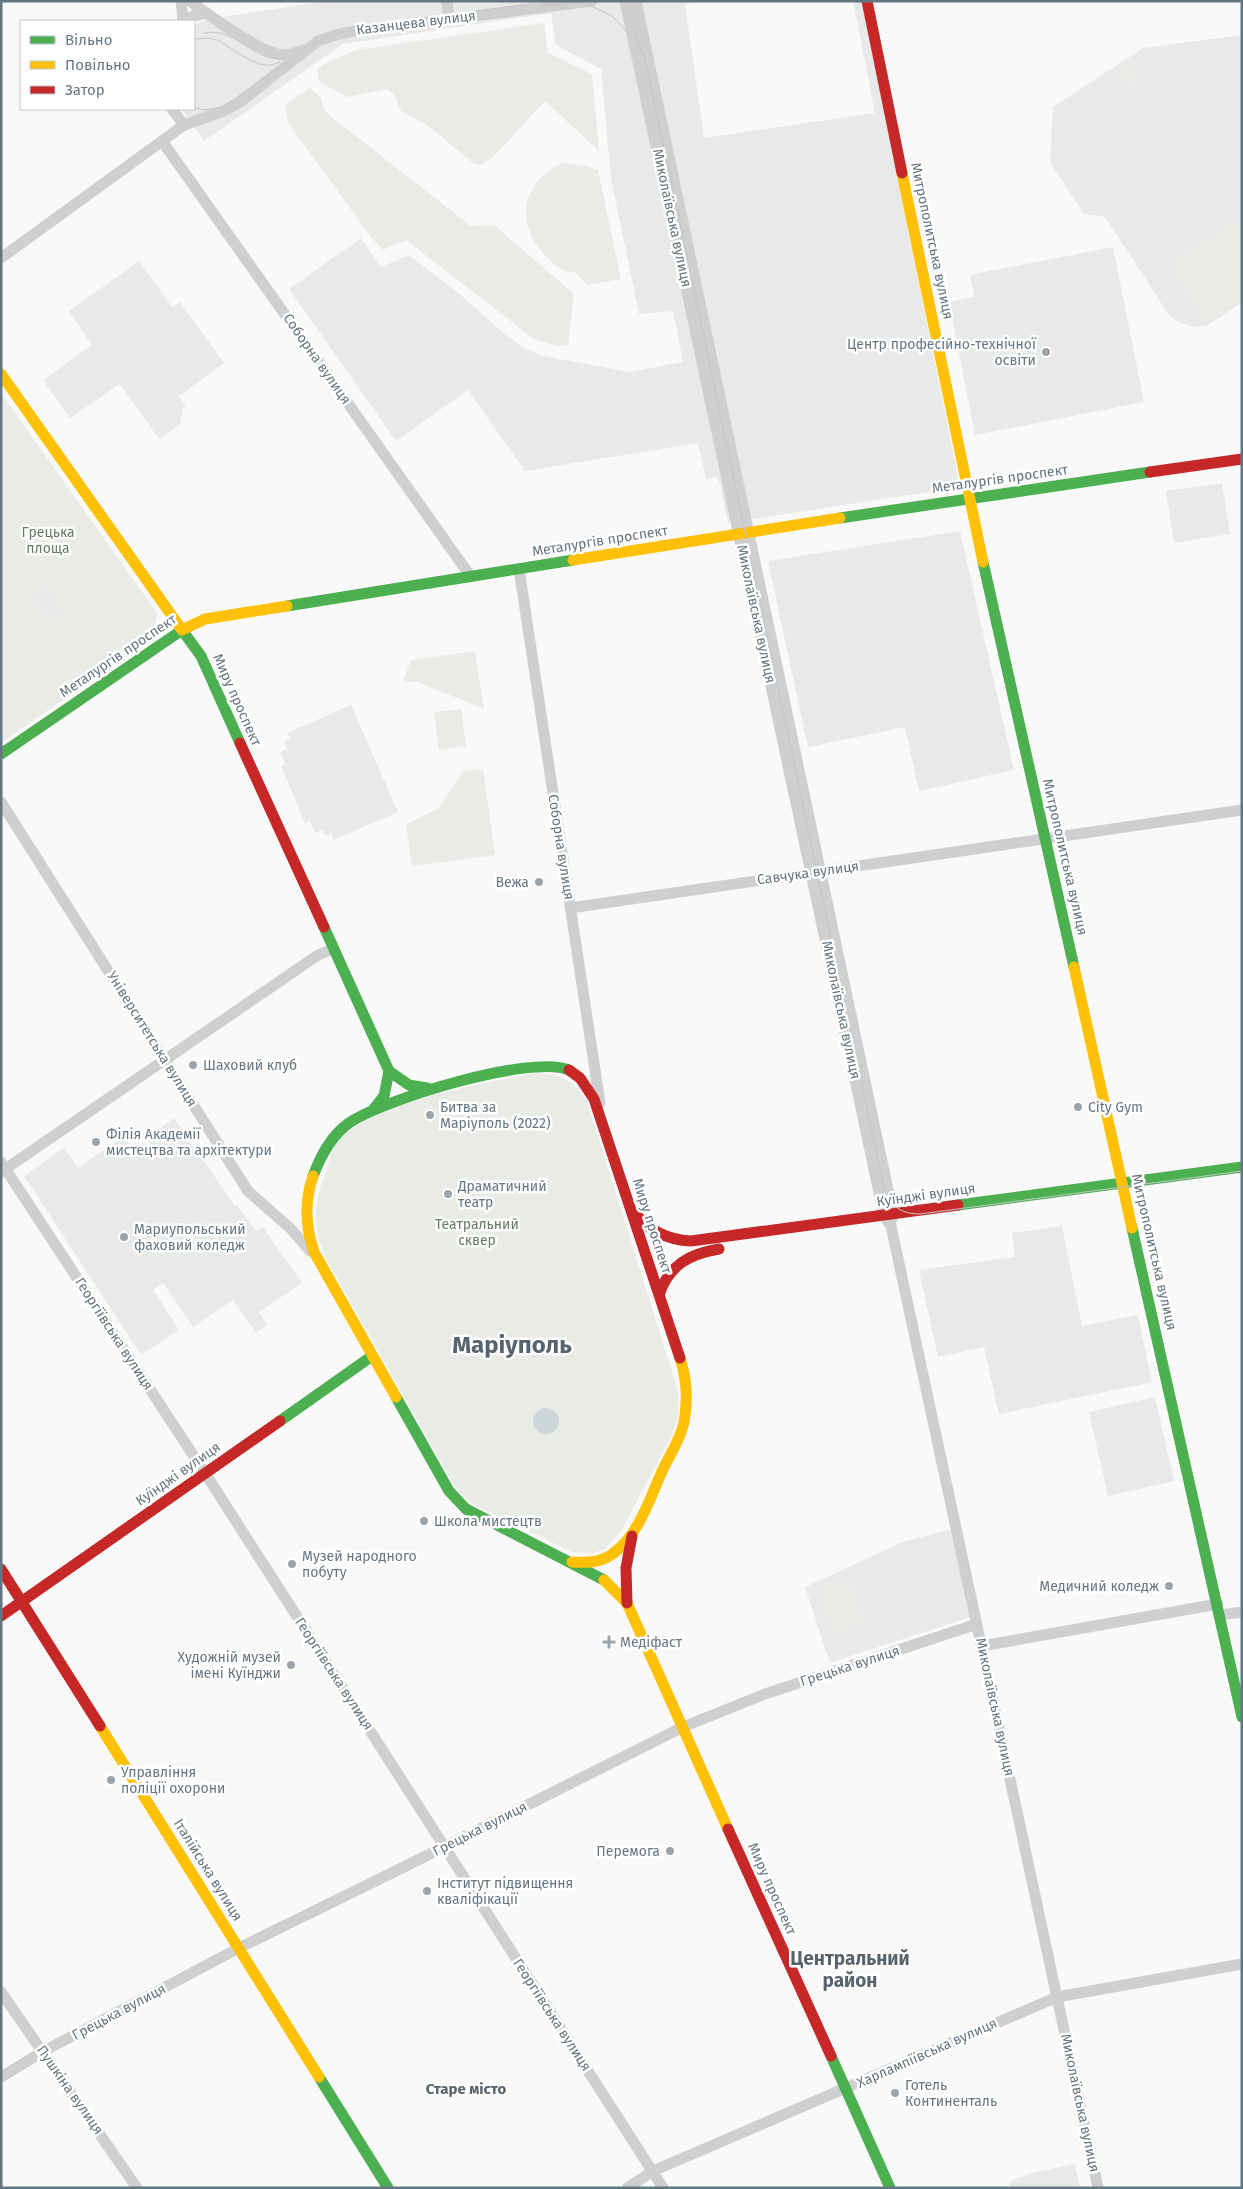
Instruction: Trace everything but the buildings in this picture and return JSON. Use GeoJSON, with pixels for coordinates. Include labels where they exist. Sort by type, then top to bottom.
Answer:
{"type":"FeatureCollection","features":[{"type":"Feature","properties":{"kind":"main road","name":"Митрополитська вулиця"},"geometry":{"type":"LineString","coordinates":[[867,1],[968,497],[1242,1717]]}},
{"type":"Feature","properties":{"kind":"main road","name":"Миру проспект"},"geometry":{"type":"LineString","coordinates":[[1,374],[200,656],[389,1071],[409,1085],[427,1088]]}},
{"type":"Feature","properties":{"kind":"main road","name":"Металургів проспект"},"geometry":{"type":"LineString","coordinates":[[1,754],[182,630],[206,619],[968,497],[1242,460]]}},
{"type":"Feature","properties":{"kind":"main road","name":"Миру проспект"},"geometry":{"type":"LineString","coordinates":[[572,1562],[589,1563],[606,1558],[620,1549],[633,1533],[682,1431],[687,1386],[684,1371],[603,1124],[594,1099],[582,1080],[560,1067],[522,1070],[427,1088],[373,1110],[335,1134],[323,1152],[307,1197],[306,1223],[312,1249],[449,1491],[457,1501],[466,1509],[572,1562],[608,1583],[627,1603],[890,2188]]}},
{"type":"Feature","properties":{"kind":"main road","name":"Миру проспект"},"geometry":{"type":"LineString","coordinates":[[373,1110],[384,1096],[389,1071]]}},
{"type":"Feature","properties":{"kind":"main road","name":"Куїнджі вулиця"},"geometry":{"type":"LineString","coordinates":[[1124,1189],[1242,1167]]}},
{"type":"Feature","properties":{"kind":"main road","name":"Куїнджі вулиця"},"geometry":{"type":"LineString","coordinates":[[629,1203],[639,1219],[653,1231],[668,1238],[683,1241],[1124,1189],[1242,1178]]}},
{"type":"Feature","properties":{"kind":"main road","name":"Куїнджі вулиця"},"geometry":{"type":"LineString","coordinates":[[659,1295],[663,1282],[674,1266],[686,1257],[700,1251],[890,1218]]}},
{"type":"Feature","properties":{"kind":"main road","name":"Куїнджі вулиця"},"geometry":{"type":"LineString","coordinates":[[1,1616],[372,1356]]}},
{"type":"Feature","properties":{"kind":"main road","name":"Миру проспект"},"geometry":{"type":"LineString","coordinates":[[627,1603],[626,1568],[633,1533]]}},
{"type":"Feature","properties":{"kind":"main road","name":"Італійська вулиця"},"geometry":{"type":"LineString","coordinates":[[1,1569],[388,2188]]}},
{"type":"Feature","properties":{"kind":"street"},"geometry":{"type":"LineString","coordinates":[[181,1],[185,20]]}},
{"type":"Feature","properties":{"kind":"street"},"geometry":{"type":"LineString","coordinates":[[190,1],[245,38],[289,59]]}},
{"type":"Feature","properties":{"kind":"street"},"geometry":{"type":"LineString","coordinates":[[447,1],[449,19]]}},
{"type":"Feature","properties":{"kind":"street","name":"Казанцева вулиця"},"geometry":{"type":"LineString","coordinates":[[1,258],[184,126],[224,111],[289,59],[318,42],[339,34],[449,19],[530,5],[592,1]]}},
{"type":"Feature","properties":{"kind":"street","name":"Миколаївська вулиця"},"geometry":{"type":"LineString","coordinates":[[625,1],[714,394],[1098,2188]]}},
{"type":"Feature","properties":{"kind":"street","name":"Миколаївська вулиця"},"geometry":{"type":"LineString","coordinates":[[636,1],[714,394]]}},
{"type":"Feature","properties":{"kind":"street"},"geometry":{"type":"LineString","coordinates":[[187,20],[193,16],[207,13]]}},
{"type":"Feature","properties":{"kind":"street"},"geometry":{"type":"LineString","coordinates":[[173,110],[184,126]]}},
{"type":"Feature","properties":{"kind":"street","name":"Соборна вулиця"},"geometry":{"type":"LineString","coordinates":[[162,141],[471,577]]}},
{"type":"Feature","properties":{"kind":"street","name":"Соборна вулиця"},"geometry":{"type":"LineString","coordinates":[[519,569],[603,1124]]}},
{"type":"Feature","properties":{"kind":"street","name":"Університетська вулиця"},"geometry":{"type":"LineString","coordinates":[[1,802],[248,1191],[291,1229],[319,1262]]}},
{"type":"Feature","properties":{"kind":"street","name":"Савчука вулиця"},"geometry":{"type":"LineString","coordinates":[[570,908],[1242,810]]}},
{"type":"Feature","properties":{"kind":"street"},"geometry":{"type":"LineString","coordinates":[[3,1168],[318,955],[333,948]]}},
{"type":"Feature","properties":{"kind":"street","name":"Георгіївська вулиця"},"geometry":{"type":"LineString","coordinates":[[3,1168],[205,1473],[664,2188]]}},
{"type":"Feature","properties":{"kind":"street"},"geometry":{"type":"LineString","coordinates":[[982,1646],[1218,1604]]}},
{"type":"Feature","properties":{"kind":"street"},"geometry":{"type":"LineString","coordinates":[[1220,1616],[1242,1612]]}},
{"type":"Feature","properties":{"kind":"street","name":"Грецька вулиця"},"geometry":{"type":"LineString","coordinates":[[1,2077],[238,1948],[683,1727],[765,1694],[977,1624]]}},
{"type":"Feature","properties":{"kind":"street","name":"Харлампіївська вулиця"},"geometry":{"type":"LineString","coordinates":[[627,2188],[653,2172],[1057,1997],[1242,1964]]}},
{"type":"Feature","properties":{"kind":"street","name":"Пушкіна вулиця"},"geometry":{"type":"LineString","coordinates":[[1,1992],[137,2188]]}},
{"type":"Feature","properties":{"kind":"shaded area"},"geometry":{"type":"Polygon","coordinates":[[[325,1],[701,1],[685,4],[704,138],[875,113],[853,1],[862,1],[960,487],[728,523],[718,477],[706,479],[698,443],[525,471],[468,390],[396,441],[289,289],[361,238],[381,267],[409,255],[456,291],[507,336],[525,349],[543,356],[629,372],[683,362],[673,311],[639,314],[611,179],[601,69],[556,45],[551,13],[343,44],[204,141],[182,110],[195,110],[195,25],[204,20],[325,1]]]}},
{"type":"Feature","properties":{"kind":"shaded area"},"geometry":{"type":"Polygon","coordinates":[[[1242,35],[1242,303],[1208,325],[1194,327],[1180,323],[1169,315],[1105,217],[1084,214],[1050,162],[1053,107],[1143,48],[1242,35]]]}},
{"type":"Feature","properties":{"kind":"shaded area","name":"Центр професійно-технічної освіти"},"geometry":{"type":"Polygon","coordinates":[[[1113,247],[1144,402],[975,435],[949,302],[974,297],[970,275],[1113,247]]]}},
{"type":"Feature","properties":{"kind":"shaded area"},"geometry":{"type":"Polygon","coordinates":[[[139,261],[172,307],[180,302],[224,363],[179,396],[186,406],[183,408],[180,424],[159,439],[120,384],[70,418],[43,380],[92,345],[69,311],[139,261]]]}},
{"type":"Feature","properties":{"kind":"shaded area"},"geometry":{"type":"Polygon","coordinates":[[[1222,483],[1230,534],[1174,543],[1166,491],[1222,483]]]}},
{"type":"Feature","properties":{"kind":"shaded area"},"geometry":{"type":"Polygon","coordinates":[[[960,531],[1014,770],[919,791],[905,727],[808,747],[768,561],[960,531]]]}},
{"type":"Feature","properties":{"kind":"shaded area"},"geometry":{"type":"Polygon","coordinates":[[[46,586],[66,614],[51,624],[31,597],[46,586]]]}},
{"type":"Feature","properties":{"kind":"shaded area"},"geometry":{"type":"Polygon","coordinates":[[[351,705],[398,812],[334,840],[331,834],[325,836],[322,830],[315,833],[310,821],[305,823],[281,766],[285,764],[280,752],[287,749],[284,742],[290,739],[287,733],[351,705]]]}},
{"type":"Feature","properties":{"kind":"shaded area"},"geometry":{"type":"Polygon","coordinates":[[[174,1118],[235,1206],[237,1205],[256,1231],[263,1227],[302,1283],[259,1312],[267,1325],[256,1333],[233,1300],[193,1327],[163,1283],[153,1290],[179,1330],[141,1355],[24,1176],[64,1148],[78,1168],[124,1136],[138,1156],[153,1147],[146,1138],[174,1118]]]}},
{"type":"Feature","properties":{"kind":"shaded area"},"geometry":{"type":"Polygon","coordinates":[[[1062,1226],[1082,1326],[1138,1315],[1152,1382],[999,1414],[984,1347],[938,1357],[919,1270],[1015,1257],[1012,1233],[1062,1226]]]}},
{"type":"Feature","properties":{"kind":"shaded area"},"geometry":{"type":"Polygon","coordinates":[[[1155,1397],[1174,1481],[1108,1496],[1089,1412],[1155,1397]]]}},
{"type":"Feature","properties":{"kind":"shaded area"},"geometry":{"type":"Polygon","coordinates":[[[546,1408],[555,1412],[559,1421],[555,1430],[546,1434],[537,1430],[533,1421],[537,1412],[546,1408]]]}},
{"type":"Feature","properties":{"kind":"shaded area"},"geometry":{"type":"Polygon","coordinates":[[[951,1529],[970,1617],[830,1663],[805,1587],[903,1542],[951,1529]]]}},
{"type":"Feature","properties":{"kind":"shaded area"},"geometry":{"type":"Polygon","coordinates":[[[1075,2164],[1080,2188],[1011,2188],[1009,2182],[1031,2173],[1075,2164]]]}},
{"type":"Feature","properties":{"kind":"green space"},"geometry":{"type":"Polygon","coordinates":[[[544,23],[548,53],[592,74],[599,151],[545,101],[492,158],[481,165],[474,164],[427,125],[401,111],[395,96],[387,89],[348,97],[321,83],[318,78],[318,69],[322,65],[356,50],[544,23]]]}},
{"type":"Feature","properties":{"kind":"green space"},"geometry":{"type":"Polygon","coordinates":[[[1127,64],[1138,81],[1128,88],[1117,71],[1127,64]]]}},
{"type":"Feature","properties":{"kind":"green space"},"geometry":{"type":"Polygon","coordinates":[[[310,88],[321,97],[323,108],[334,119],[471,226],[494,225],[574,294],[568,345],[557,346],[534,339],[406,240],[383,250],[371,237],[289,124],[285,105],[310,88]]]}},
{"type":"Feature","properties":{"kind":"green space"},"geometry":{"type":"Polygon","coordinates":[[[563,163],[586,166],[598,170],[621,279],[587,285],[575,272],[564,270],[552,262],[538,247],[530,233],[526,220],[526,207],[530,194],[537,182],[548,172],[563,163]]]}},
{"type":"Feature","properties":{"kind":"green space"},"geometry":{"type":"Polygon","coordinates":[[[1242,217],[1242,301],[1207,323],[1169,263],[1242,217]]]}},
{"type":"Feature","properties":{"kind":"green space","name":"Грецька площа"},"geometry":{"type":"Polygon","coordinates":[[[1,393],[157,613],[154,632],[147,641],[1,743],[1,393]],[[46,587],[31,597],[51,624],[65,614],[46,587]]]}},
{"type":"Feature","properties":{"kind":"green space"},"geometry":{"type":"Polygon","coordinates":[[[475,651],[484,709],[418,682],[403,682],[411,660],[475,651]]]}},
{"type":"Feature","properties":{"kind":"green space"},"geometry":{"type":"Polygon","coordinates":[[[461,709],[466,746],[439,750],[434,712],[461,709]]]}},
{"type":"Feature","properties":{"kind":"green space"},"geometry":{"type":"Polygon","coordinates":[[[483,769],[495,855],[412,866],[406,824],[439,808],[463,771],[483,769]]]}},
{"type":"Feature","properties":{"kind":"green space","name":"Театральний сквер"},"geometry":{"type":"Polygon","coordinates":[[[535,1073],[559,1076],[565,1079],[577,1087],[587,1101],[678,1391],[678,1417],[670,1439],[621,1531],[605,1549],[593,1553],[572,1552],[480,1508],[470,1502],[455,1487],[326,1258],[317,1228],[316,1208],[320,1187],[332,1154],[338,1142],[356,1127],[378,1114],[403,1104],[458,1089],[535,1073]]]}},
{"type":"Feature","properties":{"kind":"green space"},"geometry":{"type":"Polygon","coordinates":[[[850,1579],[865,1624],[834,1634],[819,1589],[850,1579]]]}},
{"type":"Feature","properties":{"kind":"tram line"},"geometry":{"type":"LineString","coordinates":[[539,6],[577,3]]}},
{"type":"Feature","properties":{"kind":"tram line"},"geometry":{"type":"LineString","coordinates":[[457,14],[522,5]]}},
{"type":"Feature","properties":{"kind":"tram line"},"geometry":{"type":"LineString","coordinates":[[589,5],[612,16],[631,36]]}},
{"type":"Feature","properties":{"kind":"tram line"},"geometry":{"type":"LineString","coordinates":[[302,49],[336,33],[440,17]]}},
{"type":"Feature","properties":{"kind":"tram line"},"geometry":{"type":"LineString","coordinates":[[205,33],[215,32],[225,35],[263,55],[283,59]]}},
{"type":"Feature","properties":{"kind":"tram line"},"geometry":{"type":"LineString","coordinates":[[634,33],[645,59],[885,1193],[891,1203],[899,1209],[908,1213],[920,1214],[1242,1171]]}},
{"type":"Feature","properties":{"kind":"tram line"},"geometry":{"type":"LineString","coordinates":[[195,39],[209,38],[217,40],[256,63],[272,65],[280,62]]}},
{"type":"Feature","properties":{"kind":"tram line"},"geometry":{"type":"LineString","coordinates":[[195,108],[204,110],[223,107],[291,60]]}},
{"type":"Feature","properties":{"kind":"traffic: fast"},"geometry":{"type":"LineString","coordinates":[[840,518],[1150,472]]}},
{"type":"Feature","properties":{"kind":"traffic: fast"},"geometry":{"type":"LineString","coordinates":[[287,606],[573,560]]}},
{"type":"Feature","properties":{"kind":"traffic: fast"},"geometry":{"type":"LineString","coordinates":[[983,562],[1074,967]]}},
{"type":"Feature","properties":{"kind":"traffic: fast"},"geometry":{"type":"LineString","coordinates":[[1,754],[182,630],[201,656],[240,743]]}},
{"type":"Feature","properties":{"kind":"traffic: fast"},"geometry":{"type":"LineString","coordinates":[[324,927],[389,1071],[409,1085],[427,1088]]}},
{"type":"Feature","properties":{"kind":"traffic: fast"},"geometry":{"type":"LineString","coordinates":[[313,1176],[327,1146],[343,1128],[367,1113],[393,1102],[424,1091],[492,1073],[524,1068],[550,1067],[569,1070]]}},
{"type":"Feature","properties":{"kind":"traffic: fast"},"geometry":{"type":"LineString","coordinates":[[373,1110],[384,1096],[389,1071]]}},
{"type":"Feature","properties":{"kind":"traffic: fast"},"geometry":{"type":"LineString","coordinates":[[958,1205],[1242,1167]]}},
{"type":"Feature","properties":{"kind":"traffic: fast"},"geometry":{"type":"LineString","coordinates":[[1132,1228],[1242,1717]]}},
{"type":"Feature","properties":{"kind":"traffic: fast"},"geometry":{"type":"LineString","coordinates":[[280,1421],[372,1356]]}},
{"type":"Feature","properties":{"kind":"traffic: fast"},"geometry":{"type":"LineString","coordinates":[[396,1397],[449,1491],[466,1509],[604,1580]]}},
{"type":"Feature","properties":{"kind":"traffic: fast"},"geometry":{"type":"LineString","coordinates":[[831,2056],[890,2188]]}},
{"type":"Feature","properties":{"kind":"traffic: fast"},"geometry":{"type":"LineString","coordinates":[[319,2077],[388,2188]]}},
{"type":"Feature","properties":{"kind":"traffic: slow"},"geometry":{"type":"LineString","coordinates":[[902,173],[983,562]]}},
{"type":"Feature","properties":{"kind":"traffic: slow"},"geometry":{"type":"LineString","coordinates":[[1,374],[182,630],[205,619],[287,606]]}},
{"type":"Feature","properties":{"kind":"traffic: slow"},"geometry":{"type":"LineString","coordinates":[[573,560],[840,518]]}},
{"type":"Feature","properties":{"kind":"traffic: slow"},"geometry":{"type":"LineString","coordinates":[[1074,967],[1132,1228]]}},
{"type":"Feature","properties":{"kind":"traffic: slow"},"geometry":{"type":"LineString","coordinates":[[313,1176],[308,1195],[307,1223],[314,1252],[396,1397]]}},
{"type":"Feature","properties":{"kind":"traffic: slow"},"geometry":{"type":"LineString","coordinates":[[572,1562],[595,1562],[610,1556],[624,1544],[638,1524],[683,1428],[686,1390],[680,1358]]}},
{"type":"Feature","properties":{"kind":"traffic: slow"},"geometry":{"type":"LineString","coordinates":[[604,1580],[627,1603],[728,1829]]}},
{"type":"Feature","properties":{"kind":"traffic: slow"},"geometry":{"type":"LineString","coordinates":[[100,1726],[319,2077]]}},
{"type":"Feature","properties":{"kind":"traffic: jam"},"geometry":{"type":"LineString","coordinates":[[867,1],[902,173]]}},
{"type":"Feature","properties":{"kind":"traffic: jam"},"geometry":{"type":"LineString","coordinates":[[1150,472],[1242,459]]}},
{"type":"Feature","properties":{"kind":"traffic: jam"},"geometry":{"type":"LineString","coordinates":[[240,743],[324,927]]}},
{"type":"Feature","properties":{"kind":"traffic: jam"},"geometry":{"type":"LineString","coordinates":[[569,1070],[580,1078],[594,1099],[680,1358]]}},
{"type":"Feature","properties":{"kind":"traffic: jam"},"geometry":{"type":"LineString","coordinates":[[634,1212],[640,1219],[659,1233],[674,1239],[691,1241],[958,1205]]}},
{"type":"Feature","properties":{"kind":"traffic: jam"},"geometry":{"type":"LineString","coordinates":[[659,1295],[668,1276],[674,1269],[689,1258],[719,1249]]}},
{"type":"Feature","properties":{"kind":"traffic: jam"},"geometry":{"type":"LineString","coordinates":[[1,1616],[280,1421]]}},
{"type":"Feature","properties":{"kind":"traffic: jam"},"geometry":{"type":"LineString","coordinates":[[627,1603],[626,1568],[632,1536]]}},
{"type":"Feature","properties":{"kind":"traffic: jam"},"geometry":{"type":"LineString","coordinates":[[1,1569],[100,1726]]}},
{"type":"Feature","properties":{"kind":"traffic: jam"},"geometry":{"type":"LineString","coordinates":[[728,1829],[831,2056]]}},
{"type":"Feature","properties":{"kind":"place","name":"Центр професійно-технічної освіти"},"geometry":{"type":"Point","coordinates":[1046,352]}},
{"type":"Feature","properties":{"kind":"place","name":"Вежа"},"geometry":{"type":"Point","coordinates":[539,882]}},
{"type":"Feature","properties":{"kind":"place","name":"Шаховий клуб"},"geometry":{"type":"Point","coordinates":[193,1065]}},
{"type":"Feature","properties":{"kind":"place","name":"City Gym"},"geometry":{"type":"Point","coordinates":[1078,1107]}},
{"type":"Feature","properties":{"kind":"place","name":"Битва за Маріуполь (2022)"},"geometry":{"type":"Point","coordinates":[430,1115]}},
{"type":"Feature","properties":{"kind":"place","name":"Філія Академії мистецтва та архітектури"},"geometry":{"type":"Point","coordinates":[96,1142]}},
{"type":"Feature","properties":{"kind":"place","name":"Драматичний театр"},"geometry":{"type":"Point","coordinates":[448,1194]}},
{"type":"Feature","properties":{"kind":"place","name":"Мариупольський фаховий коледж"},"geometry":{"type":"Point","coordinates":[124,1237]}},
{"type":"Feature","properties":{"kind":"place","name":"Школа мистецтв"},"geometry":{"type":"Point","coordinates":[424,1521]}},
{"type":"Feature","properties":{"kind":"place","name":"Музей народного побуту"},"geometry":{"type":"Point","coordinates":[292,1564]}},
{"type":"Feature","properties":{"kind":"place","name":"Медичний коледж"},"geometry":{"type":"Point","coordinates":[1169,1586]}},
{"type":"Feature","properties":{"kind":"place","name":"Медіфаст"},"geometry":{"type":"Point","coordinates":[609,1642]}},
{"type":"Feature","properties":{"kind":"place","name":"Художній музей імені Куїнджи"},"geometry":{"type":"Point","coordinates":[291,1665]}},
{"type":"Feature","properties":{"kind":"place","name":"Управління поліції охорони"},"geometry":{"type":"Point","coordinates":[111,1780]}},
{"type":"Feature","properties":{"kind":"place","name":"Перемога"},"geometry":{"type":"Point","coordinates":[670,1851]}},
{"type":"Feature","properties":{"kind":"place","name":"Інститут підвищення кваліфікації"},"geometry":{"type":"Point","coordinates":[427,1891]}},
{"type":"Feature","properties":{"kind":"place","name":"Готель Континенталь"},"geometry":{"type":"Point","coordinates":[895,2093]}},
{"type":"Feature","properties":{"kind":"district","name":"Маріуполь"},"geometry":{"type":"Point","coordinates":[512,1345]}},
{"type":"Feature","properties":{"kind":"district","name":"Центральний район"},"geometry":{"type":"Point","coordinates":[850,1969]}},
{"type":"Feature","properties":{"kind":"district","name":"Старе місто"},"geometry":{"type":"Point","coordinates":[466,2089]}}]}
